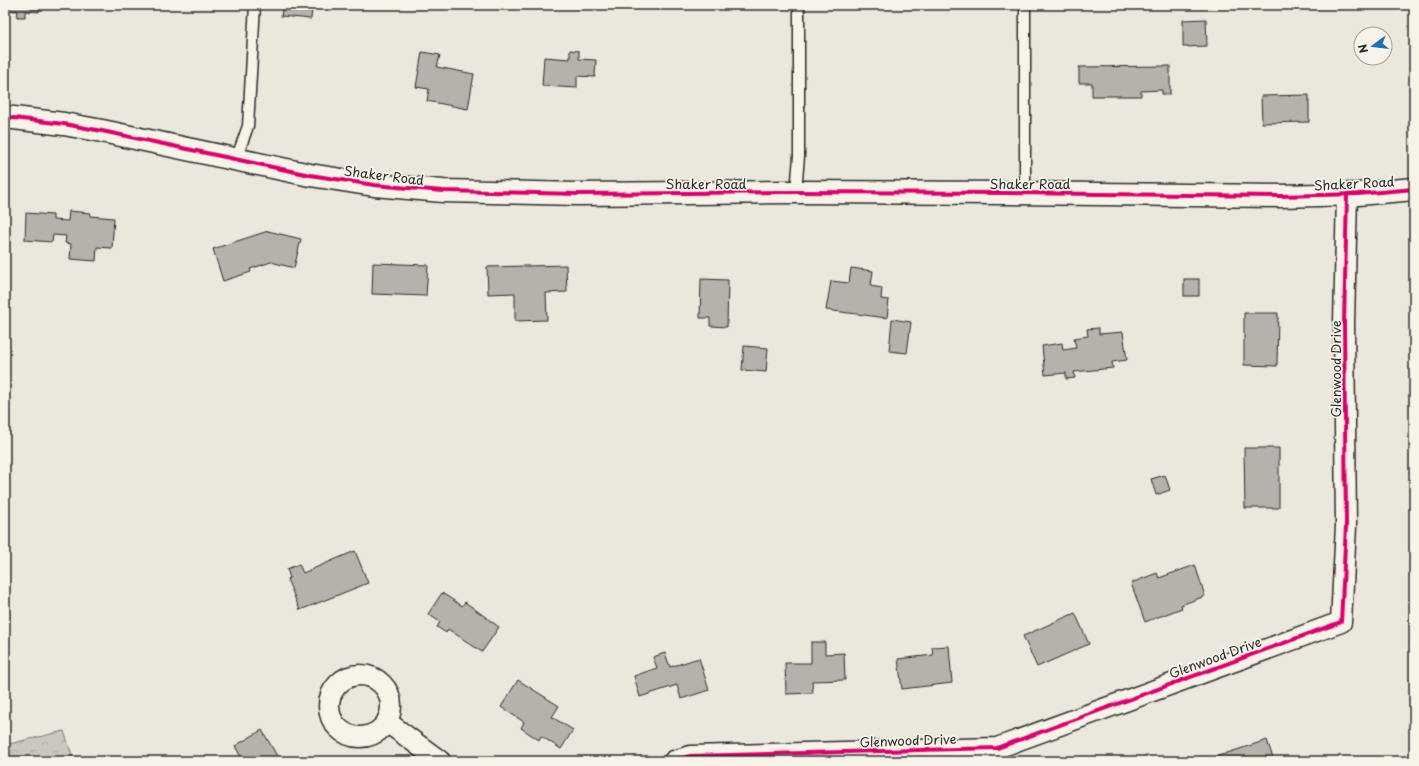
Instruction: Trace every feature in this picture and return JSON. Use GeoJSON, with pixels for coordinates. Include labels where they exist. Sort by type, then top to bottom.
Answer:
{"type":"FeatureCollection","features":[{"type":"Feature","properties":{"kind":"street","name":"Shaker Road"},"geometry":{"type":"LineString","coordinates":[[5,117],[64,124],[102,131],[310,175],[406,189],[443,191],[578,194],[796,192],[1025,193],[1212,196],[1347,194],[1414,189]]}},
{"type":"Feature","properties":{"kind":"street","name":"Glenwood Drive"},"geometry":{"type":"LineString","coordinates":[[674,761],[690,756],[999,754],[1341,622],[1346,526],[1344,323],[1347,194]]}},
{"type":"Feature","properties":{"kind":"street"},"geometry":{"type":"LineString","coordinates":[[387,722],[440,761]]}},
{"type":"Feature","properties":{"kind":"lane"},"geometry":{"type":"LineString","coordinates":[[236,160],[248,126],[255,5]]}},
{"type":"Feature","properties":{"kind":"lane"},"geometry":{"type":"LineString","coordinates":[[796,192],[799,156],[799,5]]}},
{"type":"Feature","properties":{"kind":"lane"},"geometry":{"type":"LineString","coordinates":[[1025,193],[1026,5]]}},
{"type":"Feature","properties":{"kind":"green space"},"geometry":{"type":"Polygon","coordinates":[[[64,731],[74,761],[5,761],[5,745],[64,731]]]}},
{"type":"Feature","properties":{"kind":"building"},"geometry":{"type":"Polygon","coordinates":[[[7,5],[39,5],[39,12],[25,11],[25,17],[17,17],[18,11],[6,10],[7,5]]]}},
{"type":"Feature","properties":{"kind":"building"},"geometry":{"type":"Polygon","coordinates":[[[283,5],[305,5],[305,9],[312,9],[311,19],[281,16],[283,5]]]}},
{"type":"Feature","properties":{"kind":"building"},"geometry":{"type":"Polygon","coordinates":[[[1206,19],[1207,46],[1183,47],[1183,20],[1206,19]]]}},
{"type":"Feature","properties":{"kind":"building"},"geometry":{"type":"Polygon","coordinates":[[[570,50],[579,51],[579,59],[596,60],[595,77],[577,76],[577,88],[542,86],[544,57],[570,59],[570,50]]]}},
{"type":"Feature","properties":{"kind":"building"},"geometry":{"type":"Polygon","coordinates":[[[422,52],[440,55],[437,67],[474,74],[468,109],[427,101],[429,89],[416,87],[422,52]]]}},
{"type":"Feature","properties":{"kind":"building"},"geometry":{"type":"Polygon","coordinates":[[[1170,66],[1170,94],[1162,94],[1162,90],[1141,91],[1141,96],[1092,96],[1092,83],[1079,83],[1079,67],[1170,66]]]}},
{"type":"Feature","properties":{"kind":"building"},"geometry":{"type":"Polygon","coordinates":[[[1309,95],[1309,122],[1262,123],[1261,96],[1309,95]]]}},
{"type":"Feature","properties":{"kind":"building"},"geometry":{"type":"Polygon","coordinates":[[[69,211],[91,213],[90,216],[114,218],[112,248],[97,247],[96,261],[70,259],[71,244],[65,243],[66,236],[53,235],[52,242],[25,240],[26,213],[53,215],[53,220],[68,221],[69,211]]]}},
{"type":"Feature","properties":{"kind":"building"},"geometry":{"type":"Polygon","coordinates":[[[268,231],[301,239],[294,268],[271,262],[250,269],[251,272],[223,281],[213,249],[268,231]]]}},
{"type":"Feature","properties":{"kind":"building"},"geometry":{"type":"Polygon","coordinates":[[[373,263],[428,265],[426,296],[372,294],[373,263]]]}},
{"type":"Feature","properties":{"kind":"building"},"geometry":{"type":"Polygon","coordinates":[[[566,265],[567,292],[546,293],[547,320],[515,321],[515,293],[488,294],[487,267],[566,265]]]}},
{"type":"Feature","properties":{"kind":"building"},"geometry":{"type":"Polygon","coordinates":[[[851,268],[873,271],[871,286],[882,288],[881,299],[889,300],[887,318],[826,310],[831,281],[849,283],[851,268]]]}},
{"type":"Feature","properties":{"kind":"building"},"geometry":{"type":"Polygon","coordinates":[[[701,279],[728,280],[727,327],[710,326],[710,318],[700,318],[701,279]]]}},
{"type":"Feature","properties":{"kind":"building"},"geometry":{"type":"Polygon","coordinates":[[[1184,279],[1199,279],[1199,296],[1184,296],[1184,279]]]}},
{"type":"Feature","properties":{"kind":"building"},"geometry":{"type":"Polygon","coordinates":[[[1244,313],[1278,313],[1277,366],[1244,365],[1244,313]]]}},
{"type":"Feature","properties":{"kind":"building"},"geometry":{"type":"Polygon","coordinates":[[[892,319],[911,322],[907,353],[889,351],[892,319]]]}},
{"type":"Feature","properties":{"kind":"building"},"geometry":{"type":"Polygon","coordinates":[[[1099,328],[1099,334],[1123,332],[1127,360],[1112,362],[1113,368],[1074,372],[1075,378],[1066,379],[1066,373],[1045,375],[1042,346],[1062,343],[1063,350],[1076,348],[1074,338],[1088,336],[1087,329],[1099,328]]]}},
{"type":"Feature","properties":{"kind":"building"},"geometry":{"type":"Polygon","coordinates":[[[744,346],[768,348],[766,372],[742,370],[744,346]]]}},
{"type":"Feature","properties":{"kind":"building"},"geometry":{"type":"Polygon","coordinates":[[[1244,448],[1279,448],[1279,508],[1245,508],[1244,448]]]}},
{"type":"Feature","properties":{"kind":"building"},"geometry":{"type":"Polygon","coordinates":[[[1165,475],[1170,490],[1156,495],[1151,479],[1165,475]]]}},
{"type":"Feature","properties":{"kind":"building"},"geometry":{"type":"Polygon","coordinates":[[[355,551],[368,583],[300,610],[287,579],[290,578],[287,569],[299,564],[303,573],[355,551]]]}},
{"type":"Feature","properties":{"kind":"building"},"geometry":{"type":"Polygon","coordinates":[[[1195,565],[1205,596],[1181,605],[1182,608],[1145,622],[1131,583],[1157,573],[1159,578],[1195,565]]]}},
{"type":"Feature","properties":{"kind":"building"},"geometry":{"type":"Polygon","coordinates":[[[1412,581],[1414,581],[1414,645],[1410,645],[1412,581]]]}},
{"type":"Feature","properties":{"kind":"building"},"geometry":{"type":"Polygon","coordinates":[[[442,593],[462,606],[465,602],[499,627],[482,652],[448,629],[446,633],[437,627],[440,622],[428,614],[442,593]]]}},
{"type":"Feature","properties":{"kind":"building"},"geometry":{"type":"Polygon","coordinates":[[[1075,613],[1089,644],[1037,667],[1023,636],[1075,613]]]}},
{"type":"Feature","properties":{"kind":"building"},"geometry":{"type":"Polygon","coordinates":[[[811,642],[825,642],[825,654],[844,653],[845,680],[812,681],[813,693],[786,694],[785,663],[811,663],[811,642]]]}},
{"type":"Feature","properties":{"kind":"building"},"geometry":{"type":"Polygon","coordinates":[[[949,646],[952,683],[902,689],[898,659],[933,655],[932,647],[949,646]]]}},
{"type":"Feature","properties":{"kind":"building"},"geometry":{"type":"Polygon","coordinates":[[[665,653],[670,667],[699,658],[709,690],[681,699],[677,685],[640,697],[634,676],[657,668],[653,657],[665,653]]]}},
{"type":"Feature","properties":{"kind":"building"},"geometry":{"type":"Polygon","coordinates":[[[518,680],[559,706],[552,717],[573,730],[561,749],[541,736],[539,740],[521,728],[524,722],[501,707],[518,680]]]}},
{"type":"Feature","properties":{"kind":"building"},"geometry":{"type":"Polygon","coordinates":[[[262,730],[280,761],[243,761],[235,746],[262,730]]]}},
{"type":"Feature","properties":{"kind":"building"},"geometry":{"type":"Polygon","coordinates":[[[1267,740],[1274,761],[1206,761],[1206,760],[1267,740]]]}},
{"type":"Feature","properties":{"kind":"cycle path"},"geometry":{"type":"LineString","coordinates":[[5,117],[64,124],[102,131],[310,175],[374,185],[443,191],[578,194],[796,192],[1280,196],[1358,194],[1414,189]]}},
{"type":"Feature","properties":{"kind":"cycle path"},"geometry":{"type":"LineString","coordinates":[[674,761],[690,756],[997,748],[1341,622],[1346,526],[1344,323],[1347,194]]}}]}
